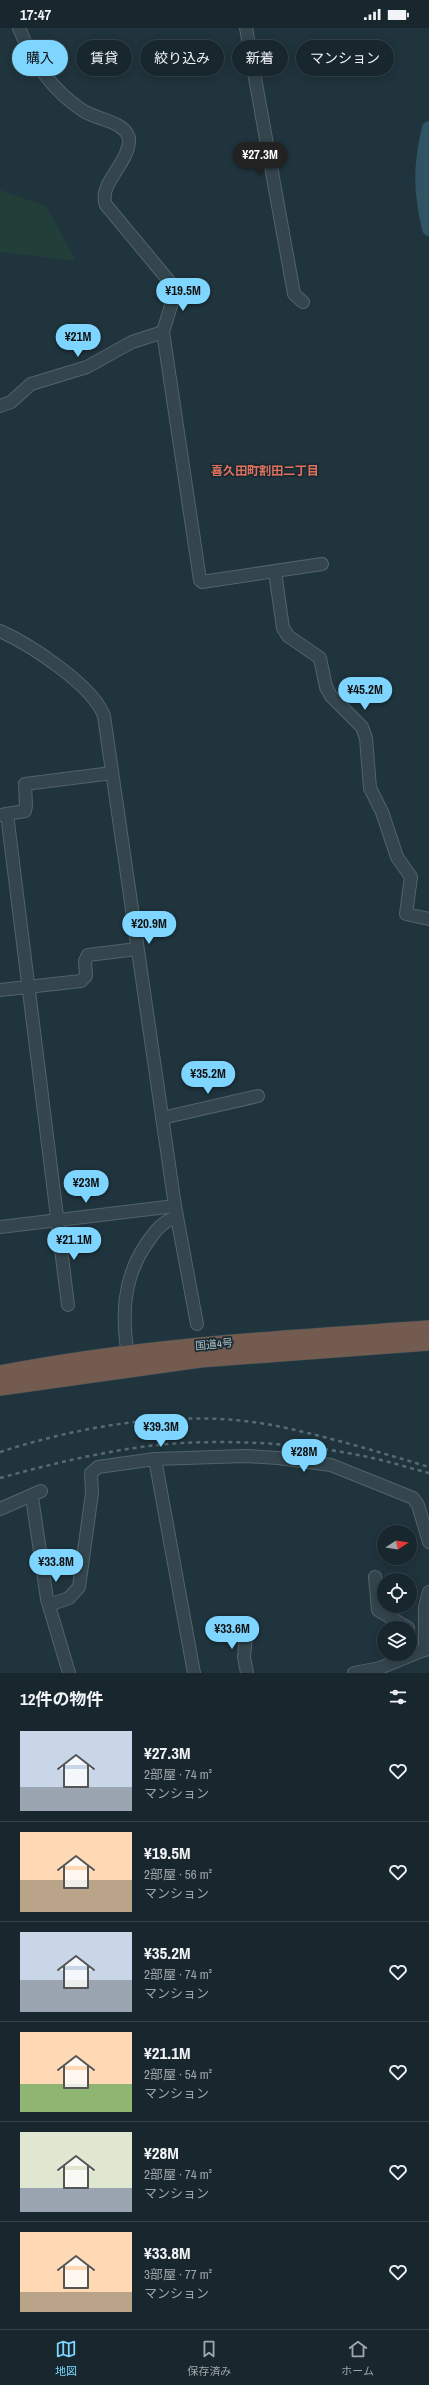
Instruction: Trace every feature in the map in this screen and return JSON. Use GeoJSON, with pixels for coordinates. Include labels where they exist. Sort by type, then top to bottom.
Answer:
{"type":"FeatureCollection","features":[{"type":"Feature","properties":{"kind":"highway","name":"国道4号"},"geometry":{"type":"LineString","coordinates":[[0,1374],[129,1360],[265,1340],[429,1329]]}},
{"type":"Feature","properties":{"kind":"highway","name":"国道4号"},"geometry":{"type":"LineString","coordinates":[[0,1387],[129,1360],[429,1342]]}},
{"type":"Feature","properties":{"kind":"street"},"geometry":{"type":"LineString","coordinates":[[19,28],[30,55],[45,76],[83,111],[120,127],[128,135],[129,142],[125,157],[104,192],[104,200],[106,205],[174,287],[174,301],[163,332],[200,580],[202,582],[322,564]]}},
{"type":"Feature","properties":{"kind":"street"},"geometry":{"type":"LineString","coordinates":[[246,28],[294,294],[303,302]]}},
{"type":"Feature","properties":{"kind":"street"},"geometry":{"type":"LineString","coordinates":[[0,406],[11,402],[31,384],[87,367],[132,342],[163,332]]}},
{"type":"Feature","properties":{"kind":"street"},"geometry":{"type":"LineString","coordinates":[[275,572],[284,628],[288,636],[320,658],[326,687],[331,696],[358,722],[366,738],[370,788],[382,812],[397,857],[411,877],[406,914],[429,919]]}},
{"type":"Feature","properties":{"kind":"street"},"geometry":{"type":"LineString","coordinates":[[0,631],[33,647],[59,667],[100,706],[104,716],[176,1211],[197,1324]]}},
{"type":"Feature","properties":{"kind":"street"},"geometry":{"type":"LineString","coordinates":[[68,1305],[28,987],[4,815],[26,809],[25,784],[112,772]]}},
{"type":"Feature","properties":{"kind":"street"},"geometry":{"type":"LineString","coordinates":[[0,990],[81,981],[86,976],[85,961],[88,955],[137,949]]}},
{"type":"Feature","properties":{"kind":"street"},"geometry":{"type":"LineString","coordinates":[[162,1118],[258,1096]]}},
{"type":"Feature","properties":{"kind":"street"},"geometry":{"type":"LineString","coordinates":[[0,1227],[57,1220],[176,1211]]}},
{"type":"Feature","properties":{"kind":"street"},"geometry":{"type":"LineString","coordinates":[[129,1360],[124,1322],[124,1304],[132,1267],[155,1231],[176,1211]]}},
{"type":"Feature","properties":{"kind":"street"},"geometry":{"type":"LineString","coordinates":[[49,1605],[69,1598],[79,1587],[92,1493],[90,1473],[95,1468],[155,1459],[246,1456],[278,1458],[331,1465],[413,1498],[418,1506],[429,1542]]}},
{"type":"Feature","properties":{"kind":"street"},"geometry":{"type":"LineString","coordinates":[[155,1459],[194,1673]]}},
{"type":"Feature","properties":{"kind":"street"},"geometry":{"type":"LineString","coordinates":[[0,1509],[36,1494],[44,1586],[69,1673]]}},
{"type":"Feature","properties":{"kind":"street"},"geometry":{"type":"LineString","coordinates":[[374,1577],[378,1610],[396,1621]]}},
{"type":"Feature","properties":{"kind":"street"},"geometry":{"type":"LineString","coordinates":[[428,1652],[425,1607],[429,1592]]}},
{"type":"Feature","properties":{"kind":"street"},"geometry":{"type":"LineString","coordinates":[[247,1625],[244,1657],[247,1673]]}},
{"type":"Feature","properties":{"kind":"street"},"geometry":{"type":"LineString","coordinates":[[417,1639],[428,1652]]}},
{"type":"Feature","properties":{"kind":"street"},"geometry":{"type":"LineString","coordinates":[[354,1673],[380,1668],[428,1652]]}},
{"type":"Feature","properties":{"kind":"green space"},"geometry":{"type":"Polygon","coordinates":[[[0,190],[46,206],[76,261],[0,252],[0,190]]]}},
{"type":"Feature","properties":{"kind":"waterway"},"geometry":{"type":"LineString","coordinates":[[429,128],[424,154],[422,178],[424,202],[429,229]]}},
{"type":"Feature","properties":{"kind":"railway"},"geometry":{"type":"LineString","coordinates":[[0,1452],[33,1442],[102,1427],[172,1419],[208,1419],[243,1421],[296,1430],[373,1450],[429,1467]]}},
{"type":"Feature","properties":{"kind":"railway"},"geometry":{"type":"LineString","coordinates":[[0,1478],[44,1466],[112,1452],[158,1445],[204,1442],[275,1444],[322,1449],[376,1459],[429,1473]]}},
{"type":"Feature","properties":{"kind":"district","name":"喜久田町割田二丁目"},"geometry":{"type":"Point","coordinates":[265,471]}}]}
